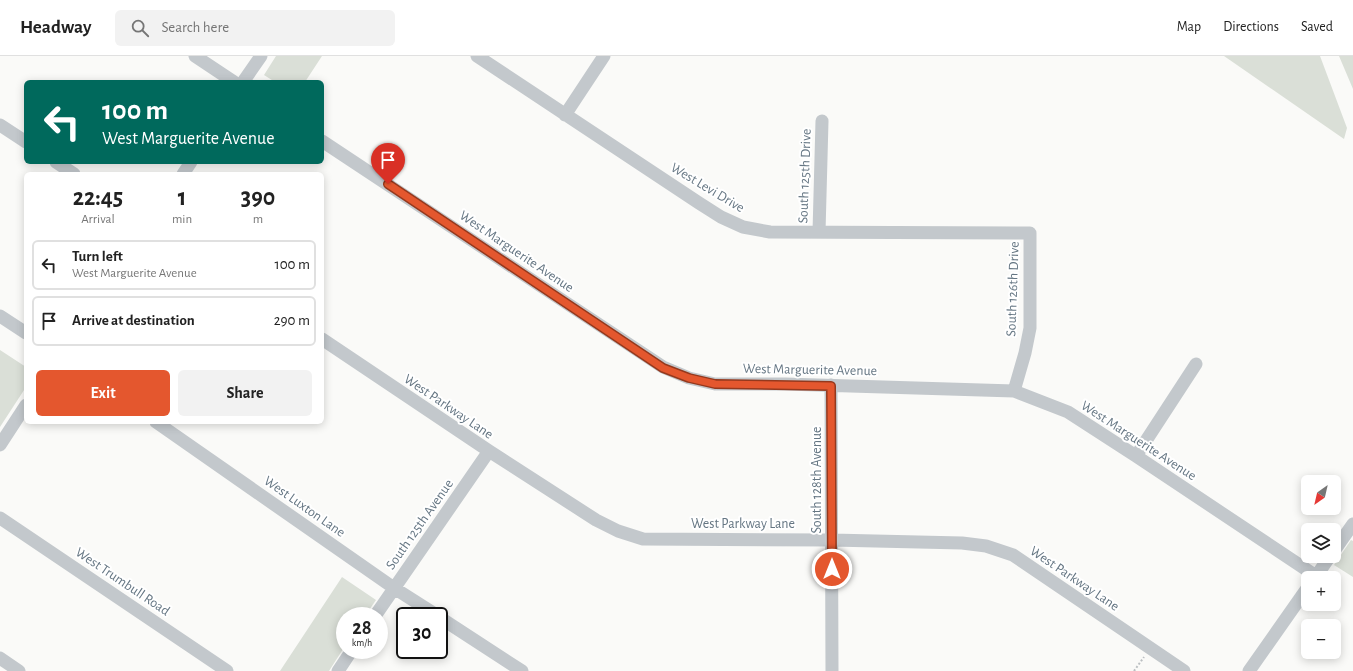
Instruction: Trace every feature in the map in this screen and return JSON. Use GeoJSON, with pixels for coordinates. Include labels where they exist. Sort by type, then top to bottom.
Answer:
{"type":"FeatureCollection","features":[{"type":"Feature","properties":{"kind":"street"},"geometry":{"type":"LineString","coordinates":[[195,56],[231,80]]}},
{"type":"Feature","properties":{"kind":"street"},"geometry":{"type":"LineString","coordinates":[[244,80],[261,56]]}},
{"type":"Feature","properties":{"kind":"street","name":"West Levi Drive"},"geometry":{"type":"LineString","coordinates":[[477,56],[720,217],[743,227],[770,232],[1030,233]]}},
{"type":"Feature","properties":{"kind":"street"},"geometry":{"type":"LineString","coordinates":[[565,115],[604,56]]}},
{"type":"Feature","properties":{"kind":"street","name":"South 125th Drive"},"geometry":{"type":"LineString","coordinates":[[818,232],[822,121]]}},
{"type":"Feature","properties":{"kind":"street"},"geometry":{"type":"LineString","coordinates":[[0,125],[24,141]]}},
{"type":"Feature","properties":{"kind":"street","name":"West Marguerite Avenue"},"geometry":{"type":"LineString","coordinates":[[324,142],[663,368],[689,378],[715,384],[1014,391],[1068,412],[1306,571]]}},
{"type":"Feature","properties":{"kind":"street"},"geometry":{"type":"LineString","coordinates":[[59,164],[71,172]]}},
{"type":"Feature","properties":{"kind":"street","name":"South 126th Drive"},"geometry":{"type":"LineString","coordinates":[[1014,391],[1025,353],[1030,328],[1030,233]]}},
{"type":"Feature","properties":{"kind":"street"},"geometry":{"type":"LineString","coordinates":[[0,316],[24,332]]}},
{"type":"Feature","properties":{"kind":"street","name":"West Parkway Lane"},"geometry":{"type":"LineString","coordinates":[[324,341],[489,451],[596,520],[618,531],[643,539],[832,540],[962,543],[986,546],[1013,555],[1184,671]]}},
{"type":"Feature","properties":{"kind":"street"},"geometry":{"type":"LineString","coordinates":[[1136,456],[1196,364]]}},
{"type":"Feature","properties":{"kind":"street","name":"South 128th Avenue"},"geometry":{"type":"LineString","coordinates":[[831,386],[832,671]]}},
{"type":"Feature","properties":{"kind":"street"},"geometry":{"type":"LineString","coordinates":[[0,445],[24,408]]}},
{"type":"Feature","properties":{"kind":"street","name":"West Luxton Lane"},"geometry":{"type":"LineString","coordinates":[[159,424],[394,588],[424,607]]}},
{"type":"Feature","properties":{"kind":"street","name":"South 125th Avenue"},"geometry":{"type":"LineString","coordinates":[[381,607],[489,451]]}},
{"type":"Feature","properties":{"kind":"street","name":"West Trumbull Road"},"geometry":{"type":"LineString","coordinates":[[0,518],[227,671]]}},
{"type":"Feature","properties":{"kind":"street"},"geometry":{"type":"LineString","coordinates":[[1341,542],[1352,528]]}},
{"type":"Feature","properties":{"kind":"street"},"geometry":{"type":"LineString","coordinates":[[1249,671],[1301,597]]}},
{"type":"Feature","properties":{"kind":"street","name":"West Luxton Lane"},"geometry":{"type":"LineString","coordinates":[[448,623],[522,671]]}},
{"type":"Feature","properties":{"kind":"street"},"geometry":{"type":"LineString","coordinates":[[0,658],[19,671]]}},
{"type":"Feature","properties":{"kind":"street"},"geometry":{"type":"LineString","coordinates":[[338,671],[346,659]]}},
{"type":"Feature","properties":{"kind":"path"},"geometry":{"type":"LineString","coordinates":[[1134,671],[1151,648]]}},
{"type":"Feature","properties":{"kind":"shaded area"},"geometry":{"type":"Polygon","coordinates":[[[276,56],[322,56],[306,80],[272,80],[264,75],[276,56]]]}},
{"type":"Feature","properties":{"kind":"shaded area"},"geometry":{"type":"Polygon","coordinates":[[[1224,56],[1320,56],[1347,128],[1344,139],[1224,56]]]}},
{"type":"Feature","properties":{"kind":"shaded area"},"geometry":{"type":"Polygon","coordinates":[[[1339,56],[1353,56],[1353,89],[1339,56]]]}},
{"type":"Feature","properties":{"kind":"shaded area"},"geometry":{"type":"Polygon","coordinates":[[[0,350],[24,366],[24,390],[0,427],[0,350]]]}},
{"type":"Feature","properties":{"kind":"shaded area"},"geometry":{"type":"Polygon","coordinates":[[[1351,540],[1353,541],[1353,577],[1334,565],[1335,563],[1341,563],[1341,555],[1351,540]]]}},
{"type":"Feature","properties":{"kind":"shaded area"},"geometry":{"type":"Polygon","coordinates":[[[342,577],[376,600],[371,607],[336,607],[337,659],[329,671],[280,671],[342,577]]]}},
{"type":"Feature","properties":{"kind":"route"},"geometry":{"type":"LineString","coordinates":[[388,184],[663,368],[689,378],[715,384],[785,384],[831,386],[832,569]]}}]}
